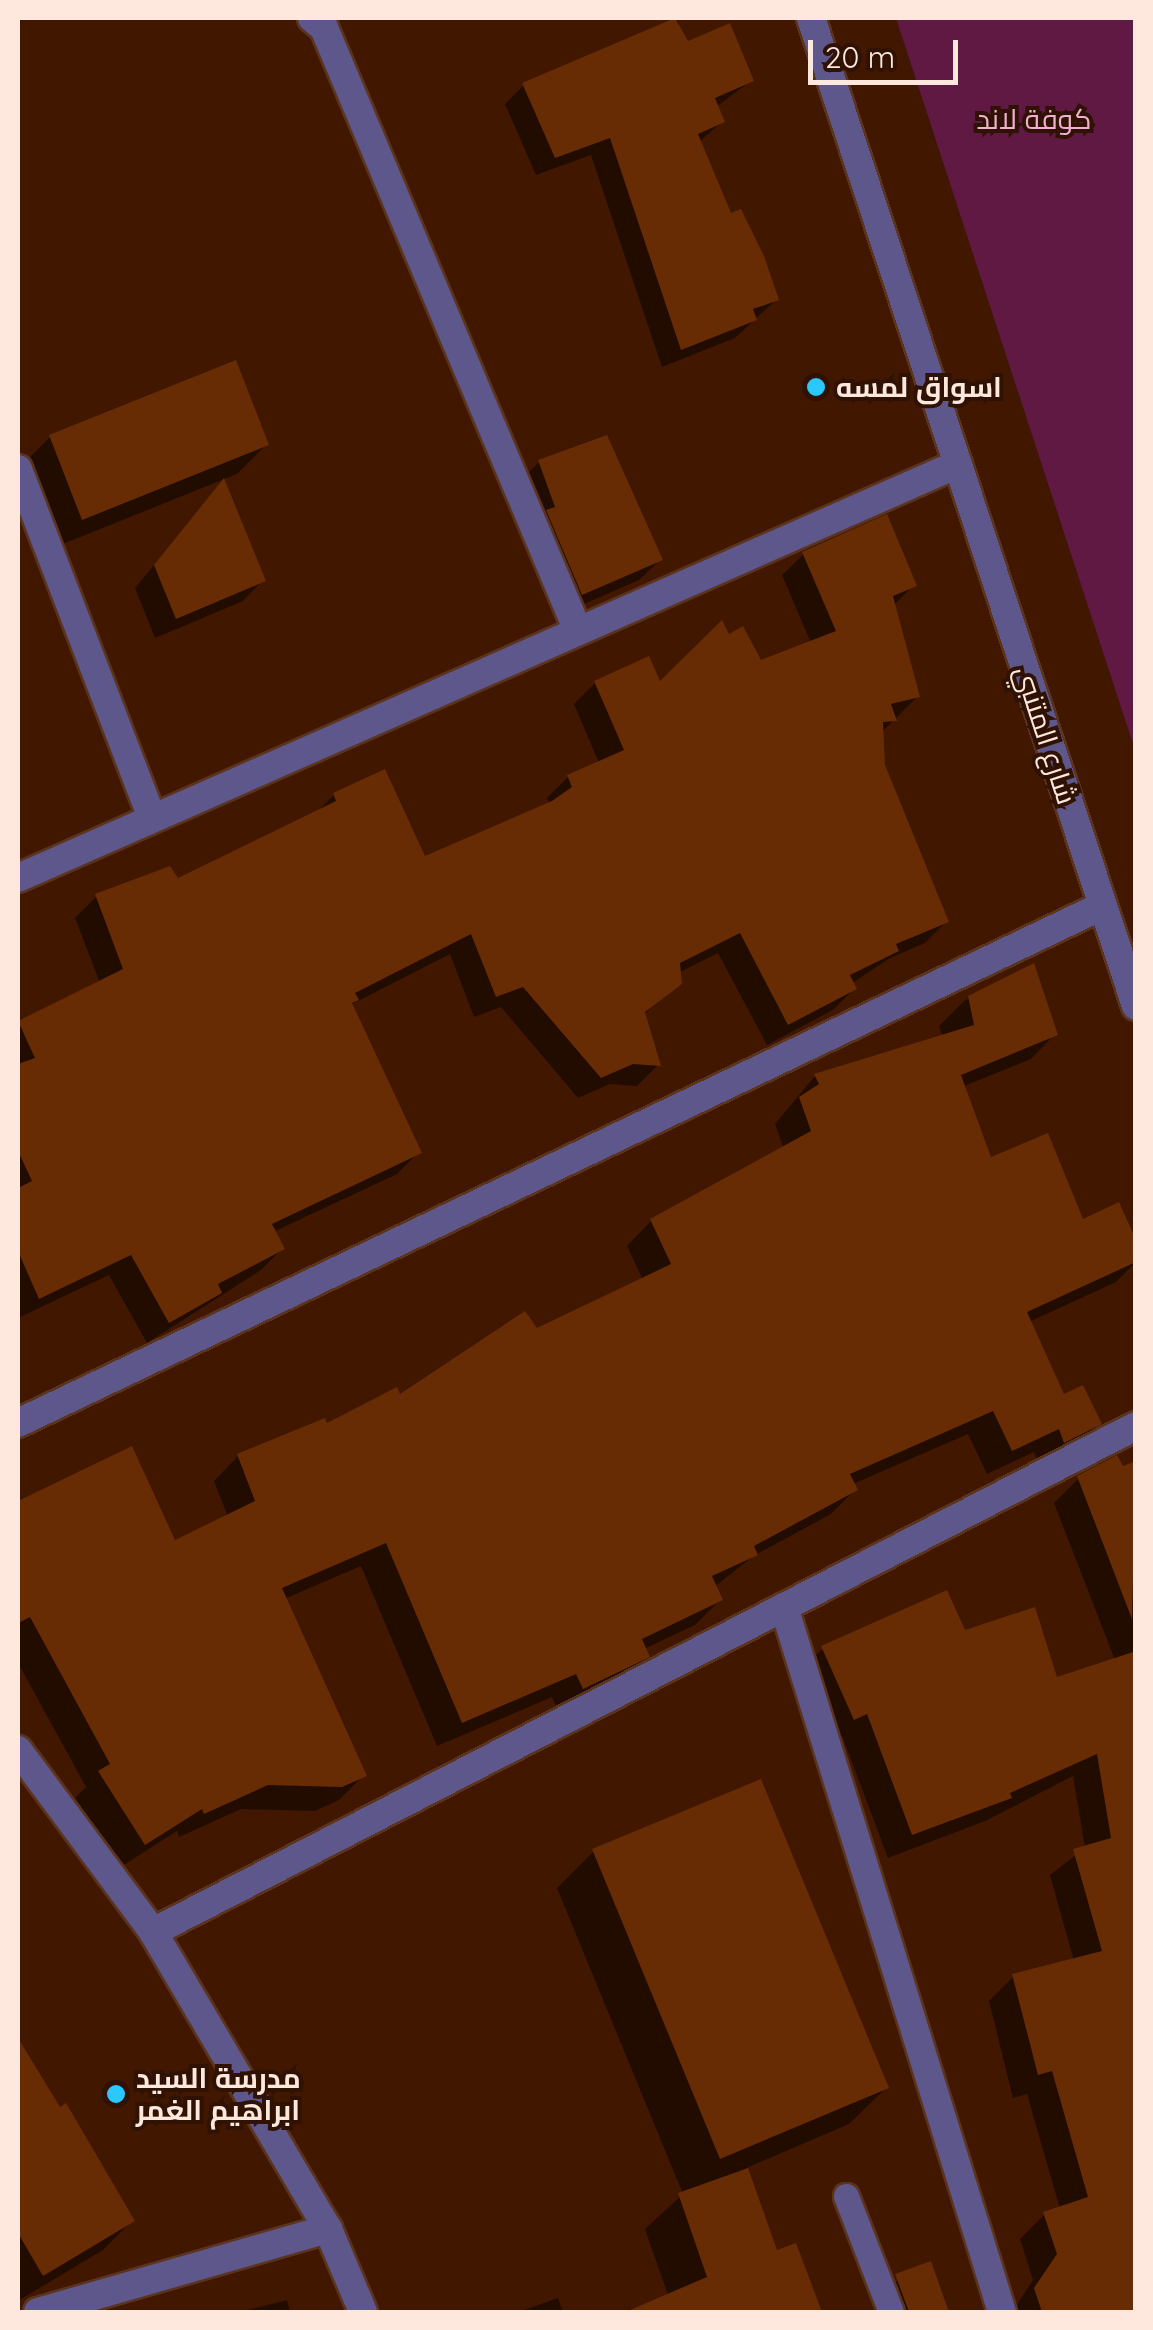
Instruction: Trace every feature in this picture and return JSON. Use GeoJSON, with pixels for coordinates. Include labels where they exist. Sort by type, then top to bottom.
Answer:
{"type":"FeatureCollection","features":[{"type":"Feature","properties":{"kind":"street"},"geometry":{"type":"LineString","coordinates":[[312,18],[324,28],[578,631]]}},
{"type":"Feature","properties":{"kind":"street","name":"شارع المتنبي"},"geometry":{"type":"LineString","coordinates":[[811,18],[1136,1006]]}},
{"type":"Feature","properties":{"kind":"street"},"geometry":{"type":"LineString","coordinates":[[18,878],[151,816],[958,464]]}},
{"type":"Feature","properties":{"kind":"street"},"geometry":{"type":"LineString","coordinates":[[18,470],[151,816]]}},
{"type":"Feature","properties":{"kind":"street"},"geometry":{"type":"LineString","coordinates":[[18,1423],[1102,906]]}},
{"type":"Feature","properties":{"kind":"street"},"geometry":{"type":"LineString","coordinates":[[153,1932],[1136,1426]]}},
{"type":"Feature","properties":{"kind":"street"},"geometry":{"type":"LineString","coordinates":[[784,1606],[1002,2312]]}},
{"type":"Feature","properties":{"kind":"street"},"geometry":{"type":"LineString","coordinates":[[20,1757],[153,1932],[328,2228],[363,2312]]}},
{"type":"Feature","properties":{"kind":"street"},"geometry":{"type":"LineString","coordinates":[[38,2312],[328,2228]]}},
{"type":"Feature","properties":{"kind":"lane"},"geometry":{"type":"LineString","coordinates":[[846,2196],[891,2312]]}},
{"type":"Feature","properties":{"kind":"green space","name":"كوفة لاند"},"geometry":{"type":"Polygon","coordinates":[[[896,18],[1135,18],[1135,750],[896,18]]]}},
{"type":"Feature","properties":{"kind":"building"},"geometry":{"type":"Polygon","coordinates":[[[675,18],[688,41],[730,23],[754,81],[715,98],[725,122],[698,134],[731,213],[741,209],[764,256],[779,300],[753,309],[757,320],[681,350],[610,138],[555,158],[522,83],[675,18]]]}},
{"type":"Feature","properties":{"kind":"building"},"geometry":{"type":"Polygon","coordinates":[[[236,360],[269,445],[82,520],[49,435],[236,360]]]}},
{"type":"Feature","properties":{"kind":"building"},"geometry":{"type":"Polygon","coordinates":[[[607,435],[663,560],[582,595],[546,510],[555,507],[538,460],[607,435]]]}},
{"type":"Feature","properties":{"kind":"building"},"geometry":{"type":"Polygon","coordinates":[[[224,478],[266,581],[176,619],[154,565],[224,478]]]}},
{"type":"Feature","properties":{"kind":"building"},"geometry":{"type":"Polygon","coordinates":[[[887,514],[917,586],[893,596],[920,697],[891,704],[897,721],[883,722],[885,765],[949,922],[896,944],[899,951],[850,975],[857,989],[788,1025],[740,933],[680,963],[682,984],[645,1012],[661,1066],[633,1064],[601,1078],[523,987],[496,997],[471,934],[355,993],[359,1000],[352,1003],[422,1153],[272,1224],[285,1249],[218,1284],[222,1293],[169,1323],[131,1255],[39,1299],[18,1251],[18,1188],[32,1181],[18,1151],[18,1064],[35,1058],[18,1021],[123,969],[95,894],[170,866],[178,878],[336,801],[333,793],[385,769],[425,856],[552,801],[572,787],[567,775],[624,750],[594,681],[649,656],[660,681],[722,620],[729,634],[743,626],[761,660],[836,631],[802,552],[887,514]]]}},
{"type":"Feature","properties":{"kind":"building"},"geometry":{"type":"Polygon","coordinates":[[[1034,963],[1058,1035],[961,1075],[991,1157],[1048,1133],[1083,1219],[1119,1202],[1136,1240],[1136,1262],[1027,1312],[1064,1394],[1083,1385],[1102,1424],[1064,1443],[1059,1429],[1012,1451],[993,1411],[850,1474],[858,1490],[754,1546],[758,1555],[712,1576],[723,1600],[642,1639],[650,1657],[583,1689],[576,1674],[462,1723],[386,1543],[282,1588],[367,1776],[342,1787],[268,1785],[204,1814],[202,1809],[145,1845],[98,1771],[110,1764],[30,1617],[18,1623],[18,1501],[132,1446],[175,1540],[255,1501],[237,1454],[325,1418],[327,1423],[397,1387],[400,1394],[525,1311],[537,1328],[671,1264],[650,1219],[811,1131],[799,1097],[819,1084],[814,1074],[974,1025],[968,996],[1034,963]]]}},
{"type":"Feature","properties":{"kind":"building"},"geometry":{"type":"Polygon","coordinates":[[[1117,1455],[1123,1466],[1136,1461],[1132,1619],[1077,1476],[1117,1455]]]}},
{"type":"Feature","properties":{"kind":"building"},"geometry":{"type":"Polygon","coordinates":[[[947,1590],[965,1630],[1035,1607],[1057,1677],[1136,1651],[1136,2312],[1042,2312],[1034,2288],[1057,2254],[1043,2212],[1088,2197],[1052,2071],[1038,2075],[1012,1974],[1102,1951],[1073,1849],[1111,1838],[1097,1754],[1010,1793],[1012,1798],[912,1835],[867,1714],[854,1720],[821,1646],[947,1590]]]}},
{"type":"Feature","properties":{"kind":"building"},"geometry":{"type":"Polygon","coordinates":[[[761,1779],[889,2088],[720,2159],[592,1849],[761,1779]]]}},
{"type":"Feature","properties":{"kind":"building"},"geometry":{"type":"Polygon","coordinates":[[[18,2038],[60,2107],[66,2103],[135,2221],[43,2276],[18,2233],[18,2038]]]}},
{"type":"Feature","properties":{"kind":"building"},"geometry":{"type":"Polygon","coordinates":[[[748,2168],[777,2250],[796,2243],[822,2312],[625,2312],[707,2277],[678,2193],[748,2168]]]}},
{"type":"Feature","properties":{"kind":"building"},"geometry":{"type":"Polygon","coordinates":[[[931,2261],[949,2312],[909,2312],[895,2274],[931,2261]]]}},
{"type":"Feature","properties":{"kind":"place","name":"اسواق لمسه"},"geometry":{"type":"Point","coordinates":[816,387]}},
{"type":"Feature","properties":{"kind":"place","name":"مدرسة السيد ابراهيم الغمر"},"geometry":{"type":"Point","coordinates":[116,2094]}}]}
